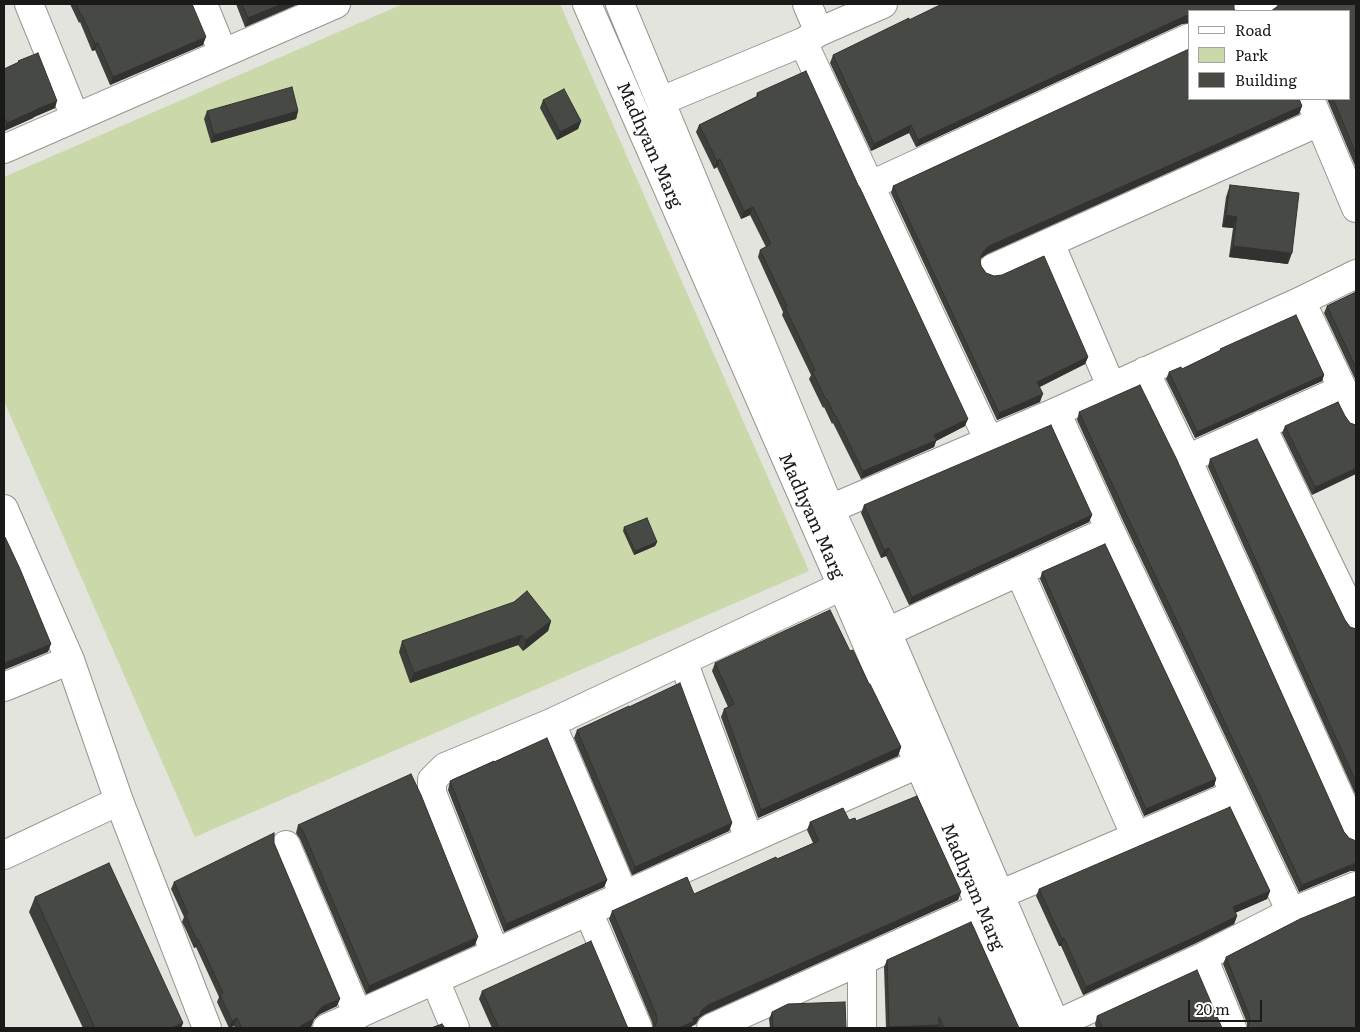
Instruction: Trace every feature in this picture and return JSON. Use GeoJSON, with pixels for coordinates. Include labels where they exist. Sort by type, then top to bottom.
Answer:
{"type":"FeatureCollection","features":[{"type":"Feature","properties":{"kind":"street"},"geometry":{"type":"LineString","coordinates":[[29,4],[75,117]]}},
{"type":"Feature","properties":{"kind":"street"},"geometry":{"type":"LineString","coordinates":[[202,4],[223,53]]}},
{"type":"Feature","properties":{"kind":"street"},"geometry":{"type":"LineString","coordinates":[[4,149],[336,4]]}},
{"type":"Feature","properties":{"kind":"street","name":"Madhyam Marg"},"geometry":{"type":"LineString","coordinates":[[587,4],[918,764],[990,901],[1048,1027]]}},
{"type":"Feature","properties":{"kind":"street","name":"Madhyam Marg"},"geometry":{"type":"LineString","coordinates":[[620,4],[830,509],[887,632],[990,901]]}},
{"type":"Feature","properties":{"kind":"street"},"geometry":{"type":"LineString","coordinates":[[807,4],[811,37],[869,186],[989,440]]}},
{"type":"Feature","properties":{"kind":"street"},"geometry":{"type":"LineString","coordinates":[[660,102],[883,4]]}},
{"type":"Feature","properties":{"kind":"street"},"geometry":{"type":"LineString","coordinates":[[1248,10],[1262,4]]}},
{"type":"Feature","properties":{"kind":"street"},"geometry":{"type":"LineString","coordinates":[[869,186],[1188,38]]}},
{"type":"Feature","properties":{"kind":"street"},"geometry":{"type":"LineString","coordinates":[[993,268],[1050,243],[1314,110],[1356,208]]}},
{"type":"Feature","properties":{"kind":"street"},"geometry":{"type":"LineString","coordinates":[[1050,243],[1111,386]]}},
{"type":"Feature","properties":{"kind":"street"},"geometry":{"type":"LineString","coordinates":[[830,509],[1056,412],[1301,301],[1356,274]]}},
{"type":"Feature","properties":{"kind":"street"},"geometry":{"type":"LineString","coordinates":[[1301,301],[1356,417]]}},
{"type":"Feature","properties":{"kind":"street"},"geometry":{"type":"LineString","coordinates":[[1145,371],[1346,785],[1356,833]]}},
{"type":"Feature","properties":{"kind":"street"},"geometry":{"type":"LineString","coordinates":[[1187,459],[1343,389]]}},
{"type":"Feature","properties":{"kind":"street"},"geometry":{"type":"LineString","coordinates":[[1056,412],[1291,912]]}},
{"type":"Feature","properties":{"kind":"street"},"geometry":{"type":"LineString","coordinates":[[1261,425],[1356,621]]}},
{"type":"Feature","properties":{"kind":"street"},"geometry":{"type":"LineString","coordinates":[[4,509],[70,660],[120,801],[208,1028]]}},
{"type":"Feature","properties":{"kind":"street"},"geometry":{"type":"LineString","coordinates":[[887,632],[1110,530]]}},
{"type":"Feature","properties":{"kind":"street"},"geometry":{"type":"LineString","coordinates":[[1019,572],[1136,837]]}},
{"type":"Feature","properties":{"kind":"street"},"geometry":{"type":"LineString","coordinates":[[495,953],[432,793],[432,780],[445,767],[551,723],[842,586]]}},
{"type":"Feature","properties":{"kind":"street"},"geometry":{"type":"LineString","coordinates":[[4,687],[70,660]]}},
{"type":"Feature","properties":{"kind":"street"},"geometry":{"type":"LineString","coordinates":[[684,661],[749,839]]}},
{"type":"Feature","properties":{"kind":"street"},"geometry":{"type":"LineString","coordinates":[[551,723],[624,895]]}},
{"type":"Feature","properties":{"kind":"street"},"geometry":{"type":"LineString","coordinates":[[327,1028],[918,764]]}},
{"type":"Feature","properties":{"kind":"street"},"geometry":{"type":"LineString","coordinates":[[711,1028],[990,901],[1235,794]]}},
{"type":"Feature","properties":{"kind":"street"},"geometry":{"type":"LineString","coordinates":[[4,855],[120,801]]}},
{"type":"Feature","properties":{"kind":"street"},"geometry":{"type":"LineString","coordinates":[[286,845],[358,1015]]}},
{"type":"Feature","properties":{"kind":"street"},"geometry":{"type":"LineString","coordinates":[[1048,1027],[1203,957],[1291,912],[1356,886]]}},
{"type":"Feature","properties":{"kind":"street"},"geometry":{"type":"LineString","coordinates":[[588,911],[638,1028]]}},
{"type":"Feature","properties":{"kind":"street"},"geometry":{"type":"LineString","coordinates":[[1203,957],[1232,1028]]}},
{"type":"Feature","properties":{"kind":"street"},"geometry":{"type":"LineString","coordinates":[[862,960],[862,1028]]}},
{"type":"Feature","properties":{"kind":"street"},"geometry":{"type":"LineString","coordinates":[[435,980],[455,1028]]}},
{"type":"Feature","properties":{"kind":"green space"},"geometry":{"type":"Polygon","coordinates":[[[403,4],[560,4],[809,571],[195,837],[4,401],[4,177],[403,4]]]}},
{"type":"Feature","properties":{"kind":"building"},"geometry":{"type":"Polygon","coordinates":[[[76,4],[192,4],[206,37],[113,77],[98,43],[95,44],[76,4]]]}},
{"type":"Feature","properties":{"kind":"building"},"geometry":{"type":"Polygon","coordinates":[[[242,4],[282,4],[248,18],[242,4]]]}},
{"type":"Feature","properties":{"kind":"building"},"geometry":{"type":"Polygon","coordinates":[[[942,4],[1234,4],[1235,10],[1188,10],[1188,16],[918,140],[911,125],[874,144],[833,55],[909,18],[909,20],[942,4]]]}},
{"type":"Feature","properties":{"kind":"building"},"geometry":{"type":"Polygon","coordinates":[[[1279,4],[1356,4],[1356,154],[1333,100],[1350,100],[1350,10],[1272,10],[1279,4]]]}},
{"type":"Feature","properties":{"kind":"building"},"geometry":{"type":"Polygon","coordinates":[[[1188,49],[1188,100],[1299,100],[1302,106],[989,246],[983,252],[980,259],[981,266],[986,273],[994,276],[1002,275],[1044,256],[1088,357],[1037,382],[1043,394],[999,413],[893,186],[1188,49]]]}},
{"type":"Feature","properties":{"kind":"building"},"geometry":{"type":"Polygon","coordinates":[[[38,53],[57,101],[7,123],[4,117],[4,69],[38,53]]]}},
{"type":"Feature","properties":{"kind":"building"},"geometry":{"type":"Polygon","coordinates":[[[806,71],[968,419],[934,435],[937,440],[863,471],[812,371],[815,370],[760,250],[771,244],[753,207],[744,211],[720,159],[717,161],[699,125],[758,96],[757,93],[806,71]]]}},
{"type":"Feature","properties":{"kind":"building"},"geometry":{"type":"Polygon","coordinates":[[[292,87],[298,111],[214,135],[207,111],[292,87]]]}},
{"type":"Feature","properties":{"kind":"building"},"geometry":{"type":"Polygon","coordinates":[[[564,89],[581,121],[560,132],[543,100],[564,89]]]}},
{"type":"Feature","properties":{"kind":"building"},"geometry":{"type":"Polygon","coordinates":[[[1230,185],[1299,193],[1292,253],[1233,246],[1237,217],[1226,215],[1230,185]]]}},
{"type":"Feature","properties":{"kind":"building"},"geometry":{"type":"Polygon","coordinates":[[[1356,292],[1356,368],[1327,306],[1356,292]]]}},
{"type":"Feature","properties":{"kind":"building"},"geometry":{"type":"Polygon","coordinates":[[[1296,315],[1324,375],[1197,432],[1169,372],[1181,367],[1182,369],[1220,349],[1296,315]]]}},
{"type":"Feature","properties":{"kind":"building"},"geometry":{"type":"Polygon","coordinates":[[[1140,385],[1176,458],[1344,832],[1349,838],[1356,841],[1356,864],[1302,885],[1079,412],[1140,385]]]}},
{"type":"Feature","properties":{"kind":"building"},"geometry":{"type":"Polygon","coordinates":[[[1338,402],[1350,423],[1356,425],[1356,468],[1315,487],[1285,426],[1338,402]]]}},
{"type":"Feature","properties":{"kind":"building"},"geometry":{"type":"Polygon","coordinates":[[[1051,425],[1092,515],[912,597],[889,548],[884,550],[864,505],[1051,425]]]}},
{"type":"Feature","properties":{"kind":"building"},"geometry":{"type":"Polygon","coordinates":[[[1257,439],[1345,620],[1350,627],[1356,629],[1356,782],[1210,459],[1257,439]]]}},
{"type":"Feature","properties":{"kind":"building"},"geometry":{"type":"Polygon","coordinates":[[[647,518],[657,542],[635,551],[624,527],[647,518]]]}},
{"type":"Feature","properties":{"kind":"building"},"geometry":{"type":"Polygon","coordinates":[[[4,537],[20,569],[51,644],[4,663],[4,537]]]}},
{"type":"Feature","properties":{"kind":"building"},"geometry":{"type":"Polygon","coordinates":[[[1105,544],[1216,779],[1146,809],[1042,572],[1105,544]]]}},
{"type":"Feature","properties":{"kind":"building"},"geometry":{"type":"Polygon","coordinates":[[[527,591],[551,621],[526,640],[522,635],[414,673],[402,641],[514,602],[527,591]]]}},
{"type":"Feature","properties":{"kind":"building"},"geometry":{"type":"Polygon","coordinates":[[[830,610],[850,651],[853,650],[901,747],[761,810],[724,709],[734,704],[715,663],[830,610]]]}},
{"type":"Feature","properties":{"kind":"building"},"geometry":{"type":"Polygon","coordinates":[[[680,683],[732,823],[635,867],[577,730],[680,683]]]}},
{"type":"Feature","properties":{"kind":"building"},"geometry":{"type":"Polygon","coordinates":[[[547,738],[607,880],[506,924],[450,781],[547,738]]]}},
{"type":"Feature","properties":{"kind":"building"},"geometry":{"type":"Polygon","coordinates":[[[411,774],[478,937],[369,986],[303,831],[298,825],[411,774]]]}},
{"type":"Feature","properties":{"kind":"building"},"geometry":{"type":"Polygon","coordinates":[[[917,796],[961,892],[708,1005],[699,1016],[693,1018],[694,1021],[679,1028],[654,1028],[657,1021],[656,1014],[612,911],[687,877],[694,894],[776,857],[777,859],[819,841],[810,822],[843,808],[849,820],[855,818],[856,821],[917,796]]]}},
{"type":"Feature","properties":{"kind":"building"},"geometry":{"type":"Polygon","coordinates":[[[1230,807],[1270,891],[1233,907],[1237,916],[1086,987],[1039,889],[1230,807]]]}},
{"type":"Feature","properties":{"kind":"building"},"geometry":{"type":"Polygon","coordinates":[[[274,833],[274,843],[340,999],[323,1006],[317,1012],[314,1019],[300,1026],[301,1028],[242,1028],[237,1018],[232,1021],[220,995],[223,993],[185,914],[188,913],[174,882],[274,833]]]}},
{"type":"Feature","properties":{"kind":"building"},"geometry":{"type":"Polygon","coordinates":[[[109,863],[183,1023],[171,1028],[95,1028],[35,897],[109,863]]]}},
{"type":"Feature","properties":{"kind":"building"},"geometry":{"type":"Polygon","coordinates":[[[1356,896],[1356,1028],[1248,1028],[1250,1022],[1249,1015],[1226,957],[1300,919],[1356,896]]]}},
{"type":"Feature","properties":{"kind":"building"},"geometry":{"type":"Polygon","coordinates":[[[971,922],[1019,1028],[944,1028],[939,1017],[939,1025],[889,1027],[887,960],[971,922]]]}},
{"type":"Feature","properties":{"kind":"building"},"geometry":{"type":"Polygon","coordinates":[[[591,941],[628,1028],[499,1028],[482,991],[591,941]]]}},
{"type":"Feature","properties":{"kind":"building"},"geometry":{"type":"Polygon","coordinates":[[[1197,970],[1222,1028],[1103,1028],[1097,1016],[1197,970]]]}},
{"type":"Feature","properties":{"kind":"building"},"geometry":{"type":"Polygon","coordinates":[[[845,1002],[846,1028],[773,1028],[772,1012],[788,1004],[845,1002]]]}},
{"type":"Feature","properties":{"kind":"building"},"geometry":{"type":"Polygon","coordinates":[[[442,1024],[445,1028],[431,1028],[442,1024]]]}}]}
